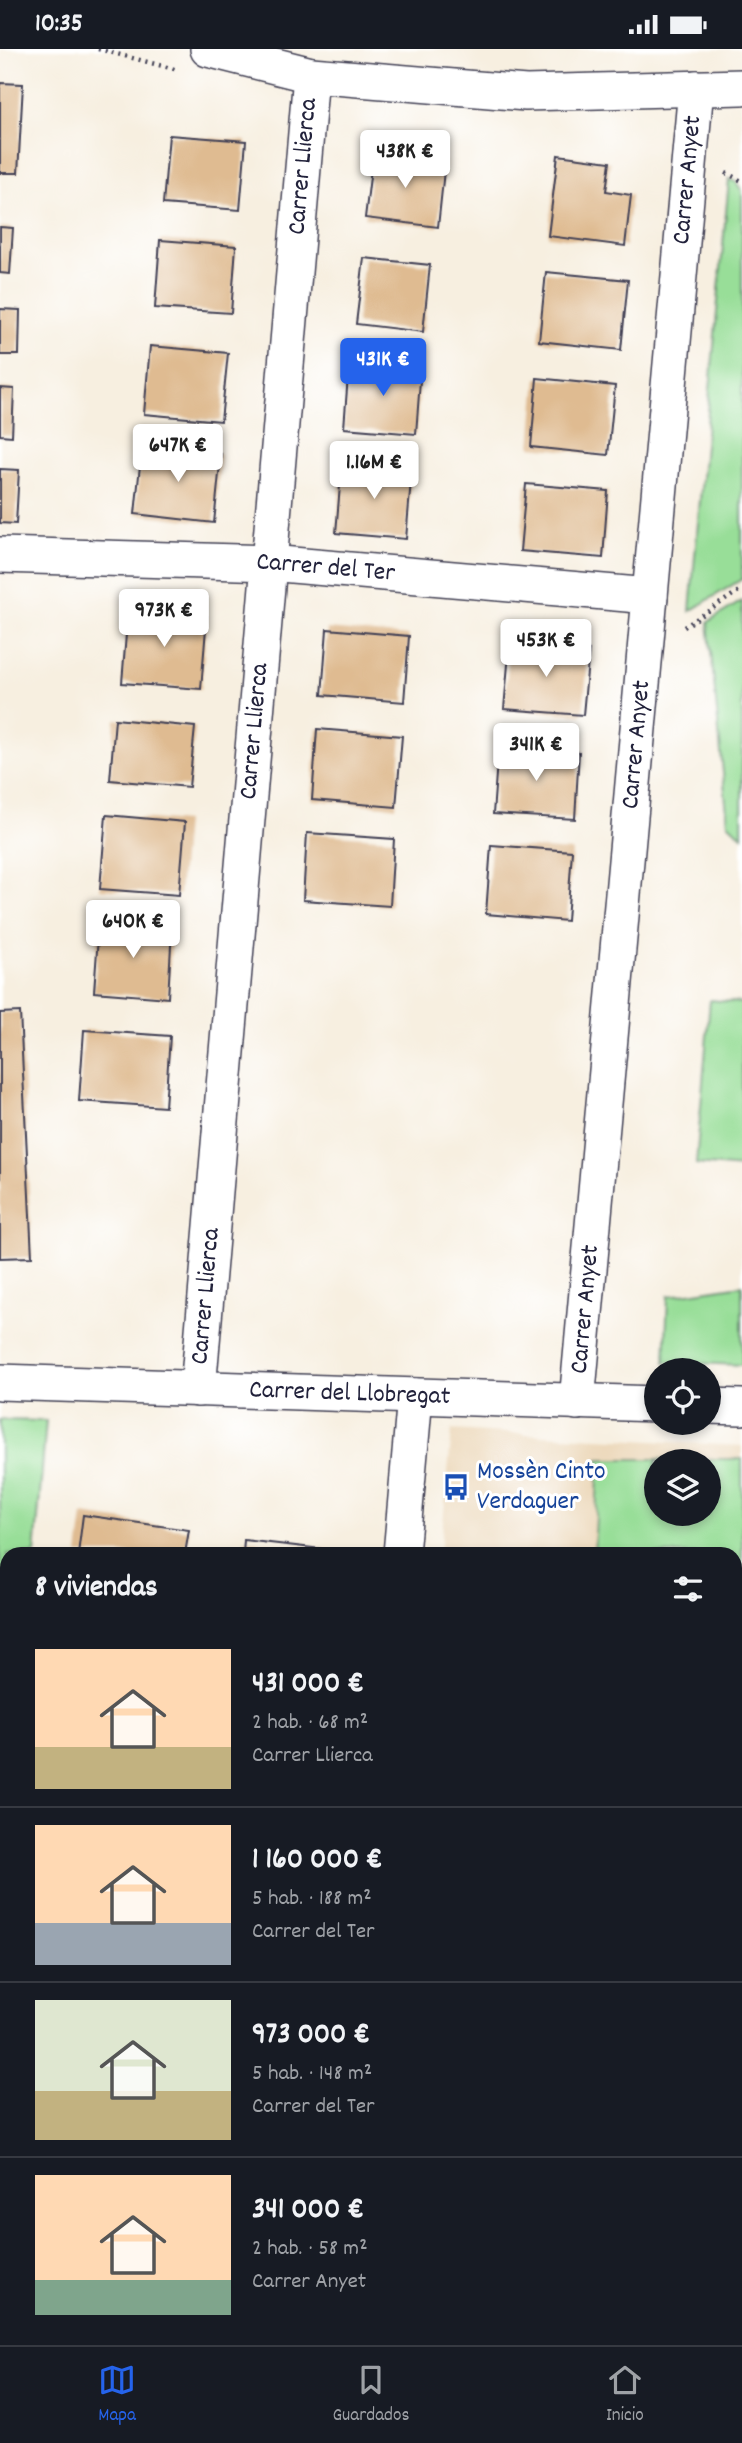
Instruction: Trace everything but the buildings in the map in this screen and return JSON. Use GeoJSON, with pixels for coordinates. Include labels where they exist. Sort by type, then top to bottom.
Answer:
{"type":"FeatureCollection","features":[{"type":"Feature","properties":{"kind":"street"},"geometry":{"type":"LineString","coordinates":[[208,49],[311,75],[526,93],[742,87]]}},
{"type":"Feature","properties":{"kind":"street","name":"Carrer Llierca"},"geometry":{"type":"LineString","coordinates":[[198,1389],[311,75]]}},
{"type":"Feature","properties":{"kind":"street","name":"Carrer Anyet"},"geometry":{"type":"LineString","coordinates":[[577,1402],[696,88]]}},
{"type":"Feature","properties":{"kind":"street","name":"Carrer del Ter"},"geometry":{"type":"LineString","coordinates":[[0,555],[269,563],[650,596]]}},
{"type":"Feature","properties":{"kind":"street","name":"Carrer del Llobregat"},"geometry":{"type":"LineString","coordinates":[[0,1382],[644,1404]]}},
{"type":"Feature","properties":{"kind":"street"},"geometry":{"type":"LineString","coordinates":[[402,1547],[415,1396]]}},
{"type":"Feature","properties":{"kind":"street"},"geometry":{"type":"LineString","coordinates":[[721,1406],[742,1407]]}},
{"type":"Feature","properties":{"kind":"path"},"geometry":{"type":"LineString","coordinates":[[647,632],[676,632],[742,589]]}},
{"type":"Feature","properties":{"kind":"shaded area"},"geometry":{"type":"Polygon","coordinates":[[[452,1430],[742,1446],[742,1547],[441,1547],[452,1430]]]}},
{"type":"Feature","properties":{"kind":"green space"},"geometry":{"type":"Polygon","coordinates":[[[729,179],[736,182],[742,191],[742,579],[690,611],[729,179]]]}},
{"type":"Feature","properties":{"kind":"green space"},"geometry":{"type":"Polygon","coordinates":[[[742,601],[742,836],[728,823],[708,622],[742,601]]]}},
{"type":"Feature","properties":{"kind":"green space"},"geometry":{"type":"Polygon","coordinates":[[[710,1000],[742,1003],[742,1168],[696,1164],[710,1000]]]}},
{"type":"Feature","properties":{"kind":"green space"},"geometry":{"type":"Polygon","coordinates":[[[742,1285],[742,1365],[721,1364],[721,1358],[665,1358],[668,1296],[742,1285]]]}},
{"type":"Feature","properties":{"kind":"green space"},"geometry":{"type":"Polygon","coordinates":[[[0,1420],[46,1421],[36,1547],[0,1547],[0,1420]]]}},
{"type":"Feature","properties":{"kind":"green space"},"geometry":{"type":"Polygon","coordinates":[[[599,1459],[644,1459],[644,1526],[721,1526],[721,1459],[742,1459],[742,1547],[594,1547],[599,1459]]]}},
{"type":"Feature","properties":{"kind":"place","name":"Mossèn Cinto Verdaguer"},"geometry":{"type":"Point","coordinates":[456,1487]}}]}
